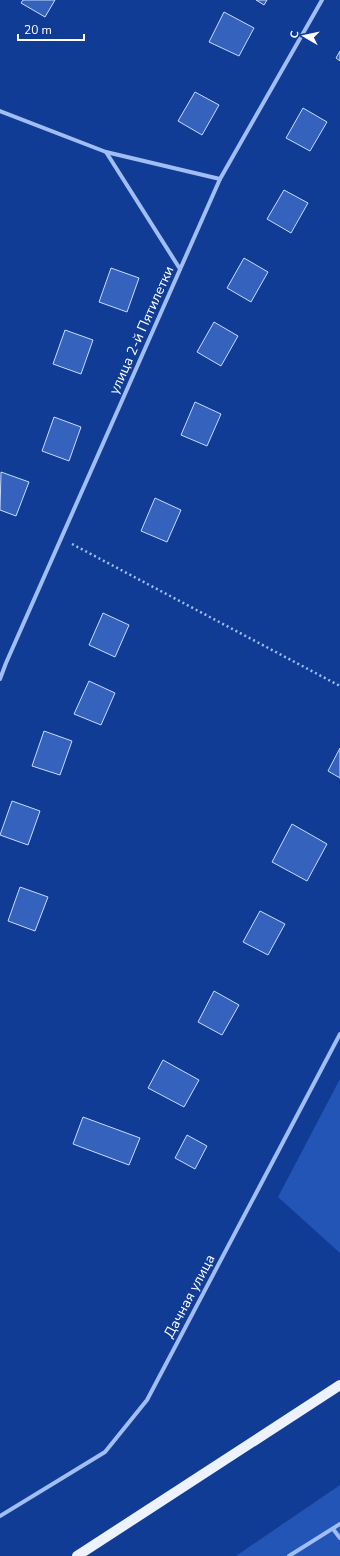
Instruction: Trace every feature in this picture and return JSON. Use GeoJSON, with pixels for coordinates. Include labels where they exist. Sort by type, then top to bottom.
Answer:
{"type":"FeatureCollection","features":[{"type":"Feature","properties":{"kind":"main road"},"geometry":{"type":"LineString","coordinates":[[77,1556],[340,1385]]}},
{"type":"Feature","properties":{"kind":"street","name":"улица 2-й Пятилетки"},"geometry":{"type":"LineString","coordinates":[[0,680],[6,663],[220,179],[322,0]]}},
{"type":"Feature","properties":{"kind":"street"},"geometry":{"type":"LineString","coordinates":[[0,111],[106,152],[220,179]]}},
{"type":"Feature","properties":{"kind":"street"},"geometry":{"type":"LineString","coordinates":[[106,152],[180,269]]}},
{"type":"Feature","properties":{"kind":"street","name":"Дачная улица"},"geometry":{"type":"LineString","coordinates":[[0,1516],[105,1452],[147,1400],[340,1034]]}},
{"type":"Feature","properties":{"kind":"street"},"geometry":{"type":"LineString","coordinates":[[290,1556],[340,1524]]}},
{"type":"Feature","properties":{"kind":"street"},"geometry":{"type":"LineString","coordinates":[[333,1529],[340,1538]]}},
{"type":"Feature","properties":{"kind":"path"},"geometry":{"type":"LineString","coordinates":[[61,538],[340,686]]}},
{"type":"Feature","properties":{"kind":"shaded area"},"geometry":{"type":"Polygon","coordinates":[[[340,1079],[340,1253],[278,1197],[340,1079]]]}},
{"type":"Feature","properties":{"kind":"shaded area"},"geometry":{"type":"Polygon","coordinates":[[[340,1485],[340,1556],[236,1556],[340,1485]]]}},
{"type":"Feature","properties":{"kind":"building"},"geometry":{"type":"Polygon","coordinates":[[[23,0],[55,0],[45,17],[21,3],[23,0]]]}},
{"type":"Feature","properties":{"kind":"building"},"geometry":{"type":"Polygon","coordinates":[[[256,0],[267,0],[264,5],[256,0]]]}},
{"type":"Feature","properties":{"kind":"building"},"geometry":{"type":"Polygon","coordinates":[[[224,12],[254,28],[239,56],[209,42],[224,12]]]}},
{"type":"Feature","properties":{"kind":"building"},"geometry":{"type":"Polygon","coordinates":[[[340,51],[340,61],[336,58],[340,51]]]}},
{"type":"Feature","properties":{"kind":"building"},"geometry":{"type":"Polygon","coordinates":[[[195,92],[219,105],[202,135],[178,121],[195,92]]]}},
{"type":"Feature","properties":{"kind":"building"},"geometry":{"type":"Polygon","coordinates":[[[303,108],[327,122],[310,151],[286,138],[303,108]]]}},
{"type":"Feature","properties":{"kind":"building"},"geometry":{"type":"Polygon","coordinates":[[[284,190],[308,203],[291,233],[267,219],[284,190]]]}},
{"type":"Feature","properties":{"kind":"building"},"geometry":{"type":"Polygon","coordinates":[[[244,258],[268,272],[251,302],[227,288],[244,258]]]}},
{"type":"Feature","properties":{"kind":"building"},"geometry":{"type":"Polygon","coordinates":[[[111,268],[139,278],[127,312],[99,302],[111,268]]]}},
{"type":"Feature","properties":{"kind":"building"},"geometry":{"type":"Polygon","coordinates":[[[214,322],[238,336],[221,366],[197,352],[214,322]]]}},
{"type":"Feature","properties":{"kind":"building"},"geometry":{"type":"Polygon","coordinates":[[[65,330],[93,340],[81,374],[53,364],[65,330]]]}},
{"type":"Feature","properties":{"kind":"building"},"geometry":{"type":"Polygon","coordinates":[[[195,402],[221,414],[207,446],[181,435],[195,402]]]}},
{"type":"Feature","properties":{"kind":"building"},"geometry":{"type":"Polygon","coordinates":[[[54,417],[81,427],[69,461],[42,451],[54,417]]]}},
{"type":"Feature","properties":{"kind":"building"},"geometry":{"type":"Polygon","coordinates":[[[1,472],[29,482],[16,516],[0,510],[1,472]]]}},
{"type":"Feature","properties":{"kind":"building"},"geometry":{"type":"Polygon","coordinates":[[[155,498],[181,510],[167,542],[141,531],[155,498]]]}},
{"type":"Feature","properties":{"kind":"building"},"geometry":{"type":"Polygon","coordinates":[[[103,613],[129,625],[115,657],[89,645],[103,613]]]}},
{"type":"Feature","properties":{"kind":"building"},"geometry":{"type":"Polygon","coordinates":[[[89,681],[115,693],[101,725],[74,714],[89,681]]]}},
{"type":"Feature","properties":{"kind":"building"},"geometry":{"type":"Polygon","coordinates":[[[44,731],[72,741],[60,775],[32,766],[44,731]]]}},
{"type":"Feature","properties":{"kind":"building"},"geometry":{"type":"Polygon","coordinates":[[[340,748],[340,778],[328,771],[340,748]]]}},
{"type":"Feature","properties":{"kind":"building"},"geometry":{"type":"Polygon","coordinates":[[[12,801],[40,811],[28,845],[0,835],[12,801]]]}},
{"type":"Feature","properties":{"kind":"building"},"geometry":{"type":"Polygon","coordinates":[[[292,824],[327,844],[307,881],[272,862],[292,824]]]}},
{"type":"Feature","properties":{"kind":"building"},"geometry":{"type":"Polygon","coordinates":[[[20,887],[48,897],[35,931],[8,921],[20,887]]]}},
{"type":"Feature","properties":{"kind":"building"},"geometry":{"type":"Polygon","coordinates":[[[260,911],[285,924],[268,955],[243,942],[260,911]]]}},
{"type":"Feature","properties":{"kind":"building"},"geometry":{"type":"Polygon","coordinates":[[[214,991],[239,1005],[222,1035],[198,1022],[214,991]]]}},
{"type":"Feature","properties":{"kind":"building"},"geometry":{"type":"Polygon","coordinates":[[[163,1060],[199,1080],[184,1107],[148,1088],[163,1060]]]}},
{"type":"Feature","properties":{"kind":"building"},"geometry":{"type":"Polygon","coordinates":[[[83,1117],[140,1138],[129,1165],[73,1144],[83,1117]]]}},
{"type":"Feature","properties":{"kind":"building"},"geometry":{"type":"Polygon","coordinates":[[[187,1135],[207,1146],[195,1169],[175,1158],[187,1135]]]}}]}
